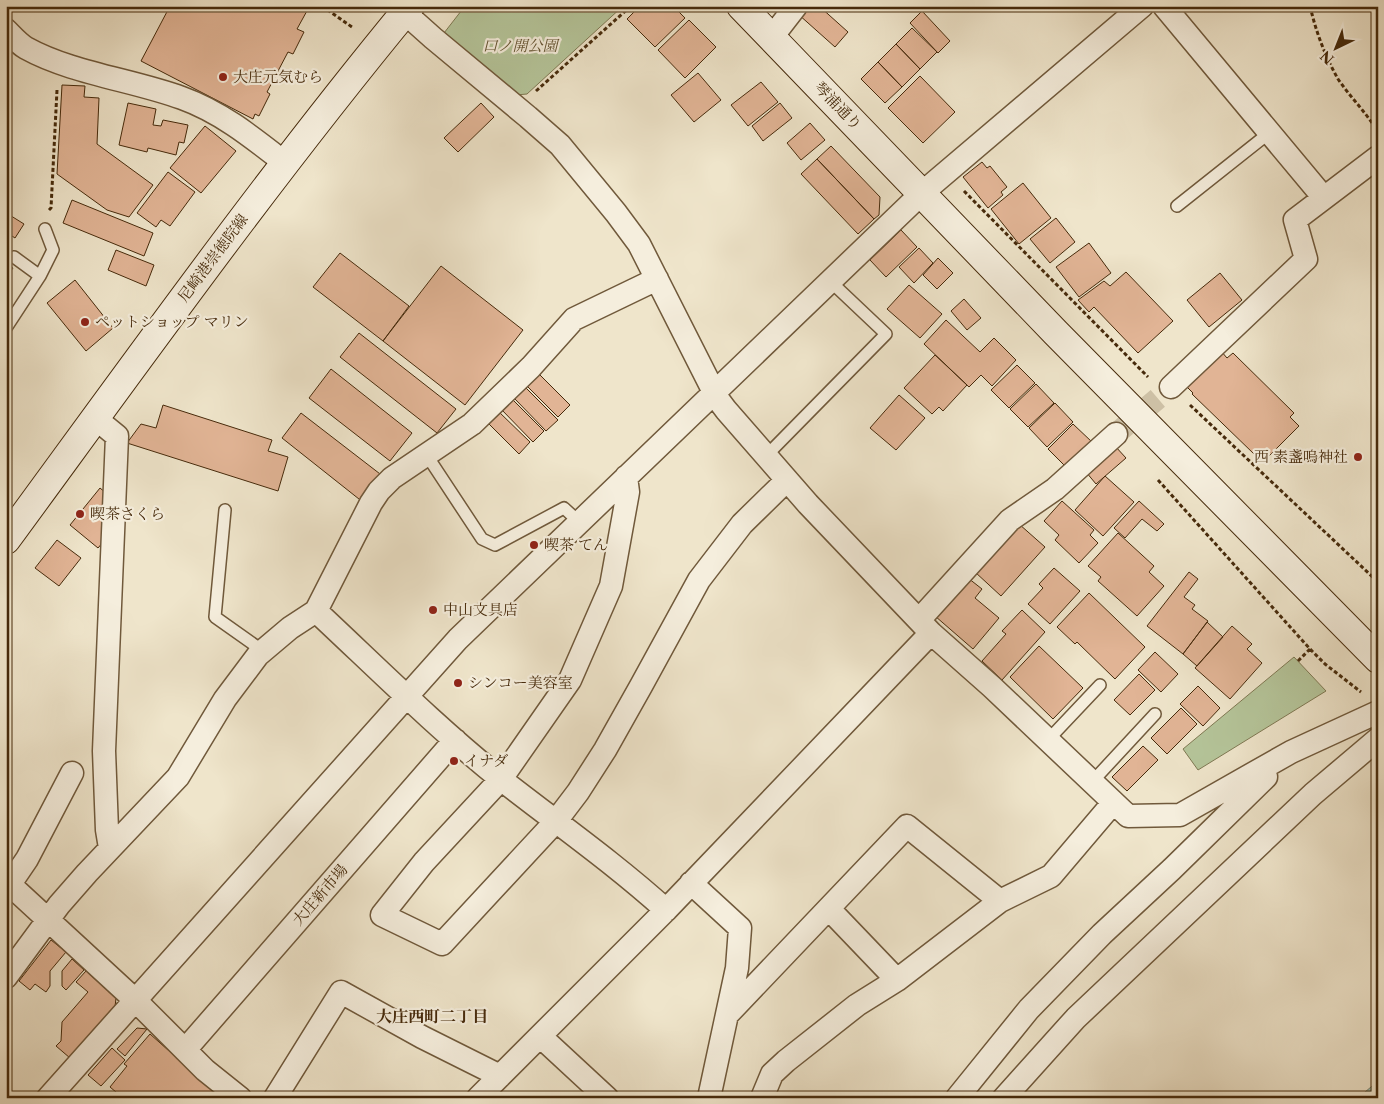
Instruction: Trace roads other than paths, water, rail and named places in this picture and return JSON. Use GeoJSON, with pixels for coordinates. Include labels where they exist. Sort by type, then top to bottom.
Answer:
{"type":"FeatureCollection","features":[{"type":"Feature","properties":{"kind":"street","name":"琴浦通り"},"geometry":{"type":"LineString","coordinates":[[741,6],[1056,333],[1378,659]]}},
{"type":"Feature","properties":{"kind":"street"},"geometry":{"type":"LineString","coordinates":[[772,38],[796,6]]}},
{"type":"Feature","properties":{"kind":"street"},"geometry":{"type":"LineString","coordinates":[[48,1098],[458,639],[830,281],[929,200],[1142,6]]}},
{"type":"Feature","properties":{"kind":"street"},"geometry":{"type":"LineString","coordinates":[[1164,6],[1324,198]]}},
{"type":"Feature","properties":{"kind":"street"},"geometry":{"type":"LineString","coordinates":[[406,8],[433,38],[560,145],[584,172],[639,244],[714,392],[726,410],[808,504],[925,626],[1128,816],[1180,815],[1371,704]]}},
{"type":"Feature","properties":{"kind":"street","name":"尼崎港崇徳院線"},"geometry":{"type":"LineString","coordinates":[[6,540],[285,163],[406,8]]}},
{"type":"Feature","properties":{"kind":"street"},"geometry":{"type":"LineString","coordinates":[[6,30],[24,47],[59,62],[144,85],[184,99],[237,126],[285,163]]}},
{"type":"Feature","properties":{"kind":"street"},"geometry":{"type":"LineString","coordinates":[[1171,387],[1306,259],[1295,220],[1378,157]]}},
{"type":"Feature","properties":{"kind":"street"},"geometry":{"type":"LineString","coordinates":[[6,977],[59,905],[178,777],[240,678],[263,651],[290,628],[316,611],[379,491],[392,478],[472,424],[531,367],[574,319],[657,280]]}},
{"type":"Feature","properties":{"kind":"street"},"geometry":{"type":"LineString","coordinates":[[95,418],[117,436],[104,751],[107,830],[110,848]]}},
{"type":"Feature","properties":{"kind":"street"},"geometry":{"type":"LineString","coordinates":[[478,1098],[692,883],[925,626],[1010,520],[1055,489],[1116,434]]}},
{"type":"Feature","properties":{"kind":"street"},"geometry":{"type":"LineString","coordinates":[[626,477],[628,492],[611,586],[570,680],[501,779],[424,862],[382,915],[442,944],[556,821],[578,792],[605,750],[699,580],[742,524],[787,480]]}},
{"type":"Feature","properties":{"kind":"street"},"geometry":{"type":"LineString","coordinates":[[316,611],[455,740],[501,779],[600,854],[666,910]]}},
{"type":"Feature","properties":{"kind":"street"},"geometry":{"type":"LineString","coordinates":[[1004,1098],[1076,1018],[1306,800],[1378,739]]}},
{"type":"Feature","properties":{"kind":"street","name":"大庄新市場"},"geometry":{"type":"LineString","coordinates":[[185,1050],[455,740]]}},
{"type":"Feature","properties":{"kind":"street"},"geometry":{"type":"LineString","coordinates":[[957,1098],[1029,1009],[1102,934],[1172,869],[1291,752]]}},
{"type":"Feature","properties":{"kind":"street"},"geometry":{"type":"LineString","coordinates":[[72,773],[27,859],[8,882],[135,1000],[206,1070],[240,1098]]}},
{"type":"Feature","properties":{"kind":"street"},"geometry":{"type":"LineString","coordinates":[[762,1098],[772,1074],[857,1005],[897,980],[1000,901],[1051,876],[1114,803]]}},
{"type":"Feature","properties":{"kind":"street"},"geometry":{"type":"LineString","coordinates":[[727,1016],[907,826],[1000,901]]}},
{"type":"Feature","properties":{"kind":"street"},"geometry":{"type":"LineString","coordinates":[[692,883],[740,928],[738,968],[709,1098]]}},
{"type":"Feature","properties":{"kind":"street"},"geometry":{"type":"LineString","coordinates":[[829,909],[897,980]]}},
{"type":"Feature","properties":{"kind":"street"},"geometry":{"type":"LineString","coordinates":[[275,1098],[341,992],[500,1076]]}},
{"type":"Feature","properties":{"kind":"street"},"geometry":{"type":"LineString","coordinates":[[540,1036],[607,1098]]}},
{"type":"Feature","properties":{"kind":"lane"},"geometry":{"type":"LineString","coordinates":[[1177,206],[1269,133]]}},
{"type":"Feature","properties":{"kind":"lane"},"geometry":{"type":"LineString","coordinates":[[6,328],[40,276],[53,250],[45,229]]}},
{"type":"Feature","properties":{"kind":"lane"},"geometry":{"type":"LineString","coordinates":[[14,257],[40,276]]}},
{"type":"Feature","properties":{"kind":"lane"},"geometry":{"type":"LineString","coordinates":[[766,456],[886,334],[830,281]]}},
{"type":"Feature","properties":{"kind":"lane"},"geometry":{"type":"LineString","coordinates":[[426,454],[482,539],[495,545],[564,508],[579,522]]}},
{"type":"Feature","properties":{"kind":"lane"},"geometry":{"type":"LineString","coordinates":[[225,510],[215,617],[263,651]]}},
{"type":"Feature","properties":{"kind":"lane"},"geometry":{"type":"LineString","coordinates":[[1048,740],[1100,686]]}},
{"type":"Feature","properties":{"kind":"lane"},"geometry":{"type":"LineString","coordinates":[[1092,782],[1156,714]]}},
{"type":"Feature","properties":{"kind":"water"},"geometry":{"type":"Polygon","coordinates":[[[1378,1081],[1378,1098],[1358,1098],[1378,1081]]]}},
{"type":"Feature","properties":{"kind":"tunnel"},"geometry":{"type":"LineString","coordinates":[[1116,434],[1171,387]]}},
{"type":"Feature","properties":{"kind":"place","name":"大庄元気むら"},"geometry":{"type":"Point","coordinates":[223,77]}},
{"type":"Feature","properties":{"kind":"place","name":"ペットショップ マリン"},"geometry":{"type":"Point","coordinates":[85,322]}},
{"type":"Feature","properties":{"kind":"place","name":"西 素盞嗚神社"},"geometry":{"type":"Point","coordinates":[1358,457]}},
{"type":"Feature","properties":{"kind":"place","name":"喫茶さくら"},"geometry":{"type":"Point","coordinates":[80,514]}},
{"type":"Feature","properties":{"kind":"place","name":"喫茶 てん"},"geometry":{"type":"Point","coordinates":[534,545]}},
{"type":"Feature","properties":{"kind":"place","name":"中山文具店"},"geometry":{"type":"Point","coordinates":[433,610]}},
{"type":"Feature","properties":{"kind":"place","name":"シンコー美容室"},"geometry":{"type":"Point","coordinates":[458,683]}},
{"type":"Feature","properties":{"kind":"place","name":"イナダ"},"geometry":{"type":"Point","coordinates":[454,761]}},
{"type":"Feature","properties":{"kind":"district","name":"大庄西町二丁目"},"geometry":{"type":"Point","coordinates":[432,1016]}},
{"type":"Feature","properties":{"kind":"park label","name":"口ノ開公園"},"geometry":{"type":"Point","coordinates":[520,46]}}]}
